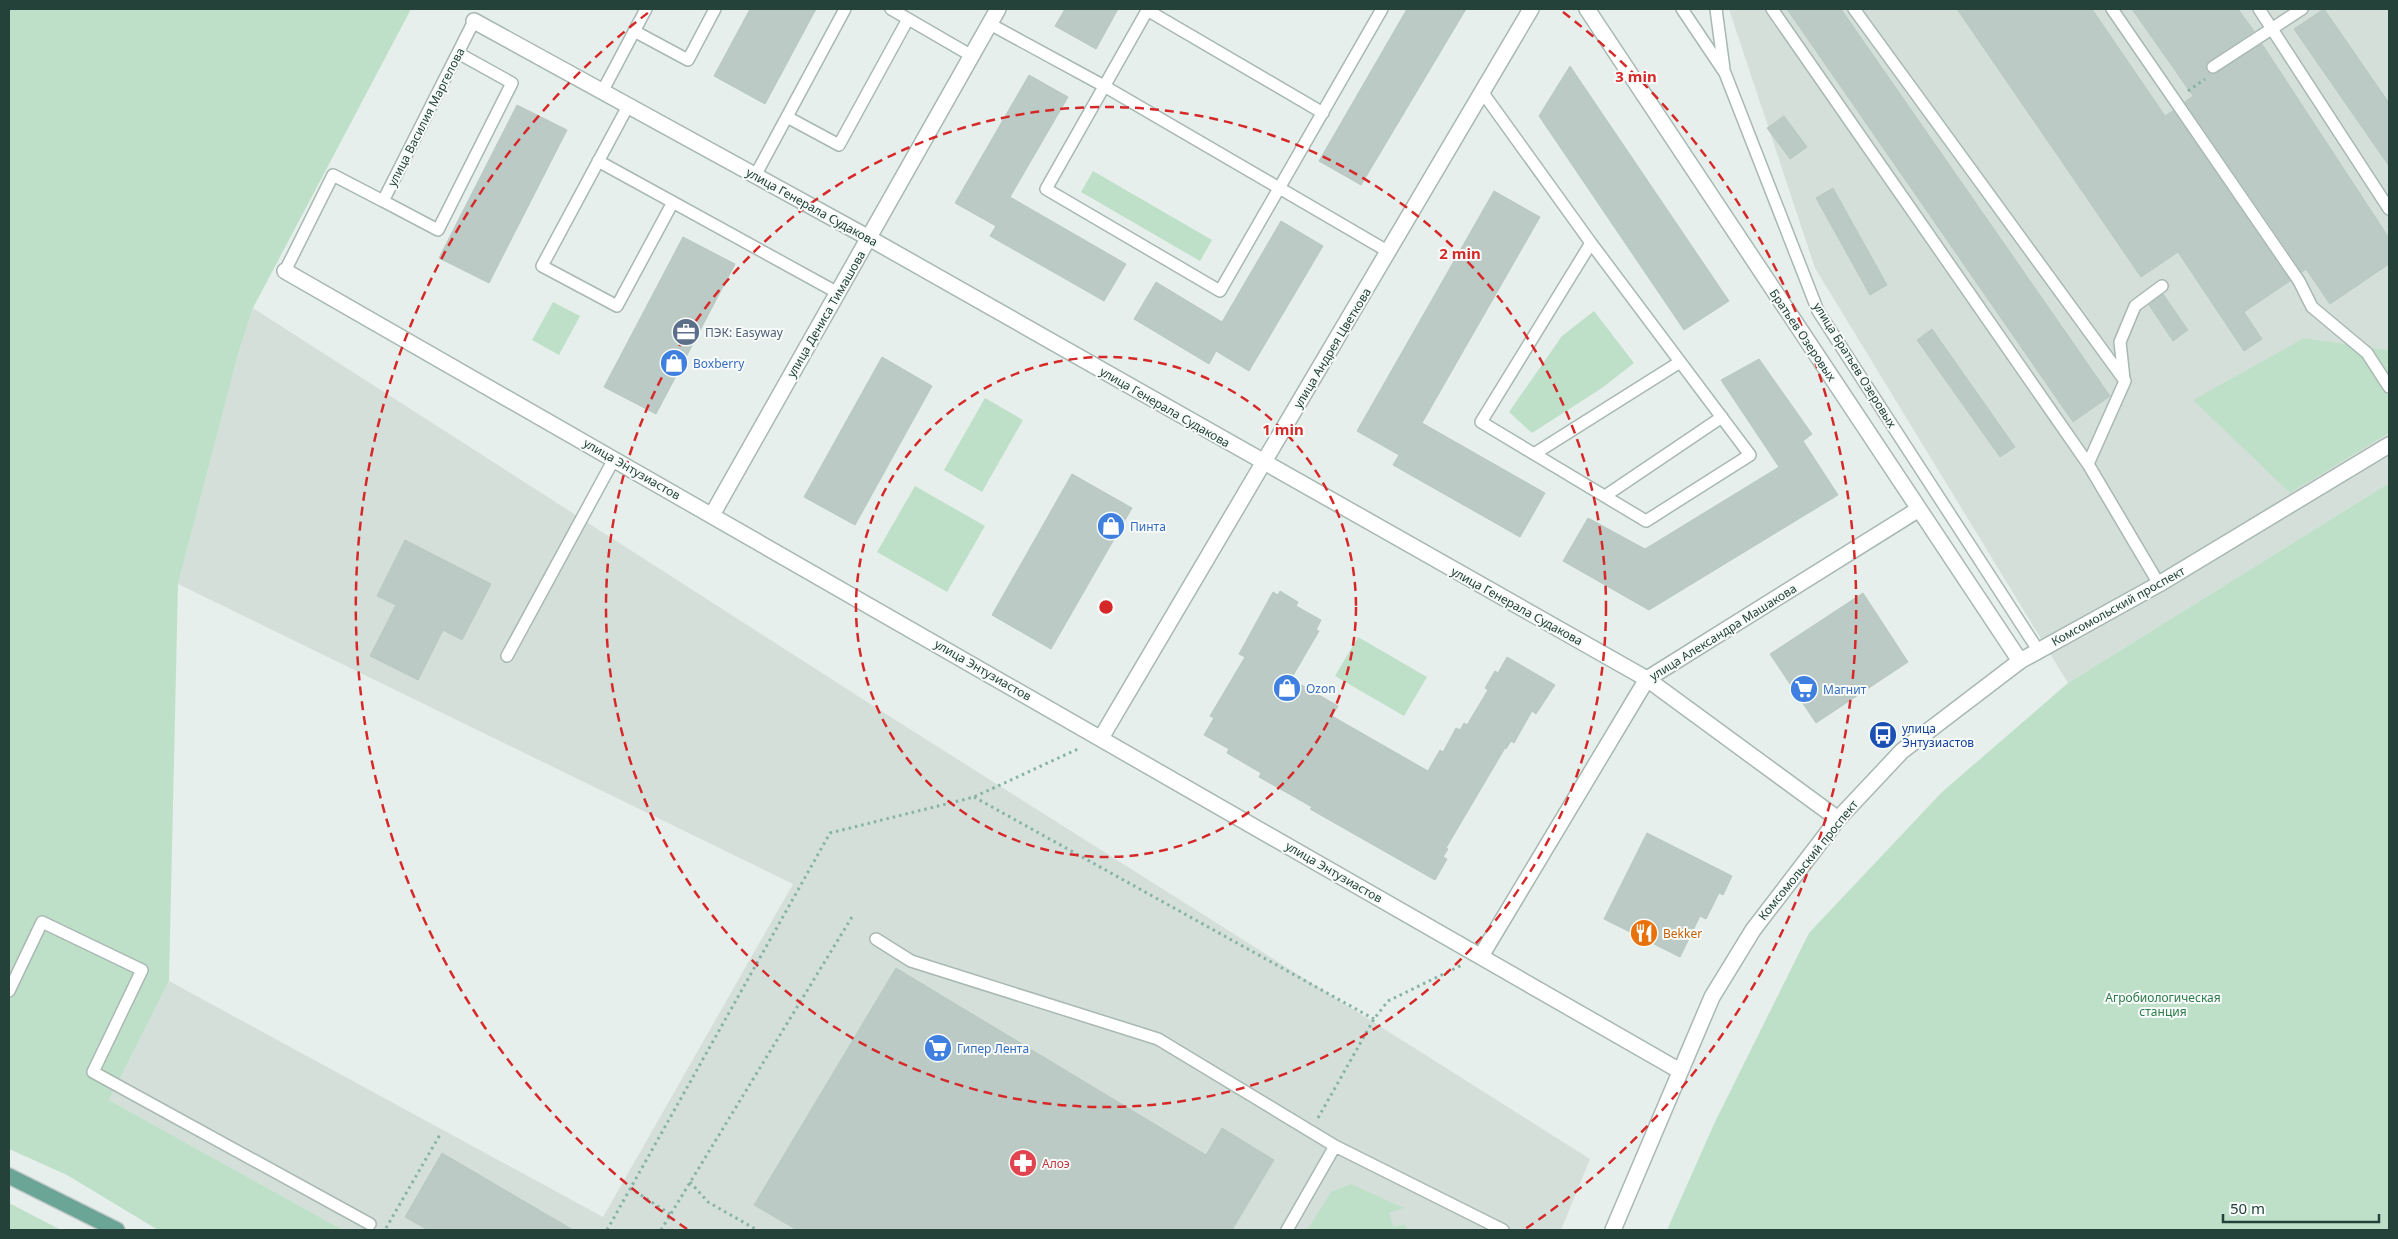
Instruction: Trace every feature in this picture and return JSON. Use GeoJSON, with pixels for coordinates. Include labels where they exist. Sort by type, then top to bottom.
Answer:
{"type":"FeatureCollection","features":[{"type":"Feature","properties":{"kind":"main road"},"geometry":{"type":"LineString","coordinates":[[9,1176],[117,1230]]}},
{"type":"Feature","properties":{"kind":"street","name":"улица Дениса Тимашова"},"geometry":{"type":"LineString","coordinates":[[712,515],[998,9]]}},
{"type":"Feature","properties":{"kind":"street","name":"улица Андрея Цветкова"},"geometry":{"type":"LineString","coordinates":[[1101,738],[1531,9]]}},
{"type":"Feature","properties":{"kind":"street","name":"Братьев Озеровых"},"geometry":{"type":"LineString","coordinates":[[1587,9],[2020,661]]}},
{"type":"Feature","properties":{"kind":"street","name":"улица Генерала Судакова"},"geometry":{"type":"LineString","coordinates":[[474,21],[869,238],[1647,679],[1838,819]]}},
{"type":"Feature","properties":{"kind":"street","name":"улица Энтузиастов"},"geometry":{"type":"LineString","coordinates":[[285,270],[1680,1071]]}},
{"type":"Feature","properties":{"kind":"street","name":"Комсомольский проспект"},"geometry":{"type":"LineString","coordinates":[[1613,1230],[1712,997],[1753,930],[1838,819],[1902,751],[2020,661],[2159,584],[2389,445]]}},
{"type":"Feature","properties":{"kind":"street","name":"улица Александра Машакова"},"geometry":{"type":"LineString","coordinates":[[1481,956],[1647,679],[1919,509]]}},
{"type":"Feature","properties":{"kind":"lane"},"geometry":{"type":"LineString","coordinates":[[602,92],[646,9]]}},
{"type":"Feature","properties":{"kind":"lane"},"geometry":{"type":"LineString","coordinates":[[634,31],[688,60],[715,9]]}},
{"type":"Feature","properties":{"kind":"lane"},"geometry":{"type":"LineString","coordinates":[[754,176],[845,9]]}},
{"type":"Feature","properties":{"kind":"lane"},"geometry":{"type":"LineString","coordinates":[[891,9],[972,56]]}},
{"type":"Feature","properties":{"kind":"lane"},"geometry":{"type":"LineString","coordinates":[[1323,114],[1147,10],[1046,189],[1220,291],[1280,189],[1323,114],[1382,9]]}},
{"type":"Feature","properties":{"kind":"lane","name":"улица Братьев Озеровых"},"geometry":{"type":"LineString","coordinates":[[1682,9],[1725,73],[1818,311],[2038,650]]}},
{"type":"Feature","properties":{"kind":"lane"},"geometry":{"type":"LineString","coordinates":[[1716,9],[1725,73]]}},
{"type":"Feature","properties":{"kind":"lane"},"geometry":{"type":"LineString","coordinates":[[1772,9],[2088,464],[2159,584]]}},
{"type":"Feature","properties":{"kind":"lane"},"geometry":{"type":"LineString","coordinates":[[1854,9],[2124,380]]}},
{"type":"Feature","properties":{"kind":"lane"},"geometry":{"type":"LineString","coordinates":[[2112,9],[2299,282],[2312,307],[2367,354],[2389,387]]}},
{"type":"Feature","properties":{"kind":"lane"},"geometry":{"type":"LineString","coordinates":[[2259,9],[2389,209]]}},
{"type":"Feature","properties":{"kind":"lane"},"geometry":{"type":"LineString","coordinates":[[2213,67],[2302,9]]}},
{"type":"Feature","properties":{"kind":"lane"},"geometry":{"type":"LineString","coordinates":[[787,117],[839,145],[908,19]]}},
{"type":"Feature","properties":{"kind":"lane","name":"улица Василия Маргелова"},"geometry":{"type":"LineString","coordinates":[[285,270],[333,175],[383,201],[474,21]]}},
{"type":"Feature","properties":{"kind":"lane"},"geometry":{"type":"LineString","coordinates":[[990,24],[1104,86],[1389,252]]}},
{"type":"Feature","properties":{"kind":"lane"},"geometry":{"type":"LineString","coordinates":[[383,201],[438,230],[512,83],[458,54]]}},
{"type":"Feature","properties":{"kind":"lane"},"geometry":{"type":"LineString","coordinates":[[1483,93],[1591,243],[1750,455],[1646,520],[1481,422],[1591,243]]}},
{"type":"Feature","properties":{"kind":"lane"},"geometry":{"type":"LineString","coordinates":[[628,106],[542,266],[617,306],[673,202]]}},
{"type":"Feature","properties":{"kind":"lane"},"geometry":{"type":"LineString","coordinates":[[598,162],[838,293]]}},
{"type":"Feature","properties":{"kind":"lane"},"geometry":{"type":"LineString","coordinates":[[2088,464],[2124,380],[2120,342],[2135,306],[2162,286]]}},
{"type":"Feature","properties":{"kind":"lane"},"geometry":{"type":"LineString","coordinates":[[1534,454],[1680,362]]}},
{"type":"Feature","properties":{"kind":"lane"},"geometry":{"type":"LineString","coordinates":[[1605,496],[1722,417]]}},
{"type":"Feature","properties":{"kind":"lane"},"geometry":{"type":"LineString","coordinates":[[507,656],[614,459]]}},
{"type":"Feature","properties":{"kind":"lane"},"geometry":{"type":"LineString","coordinates":[[9,992],[42,922],[142,970],[93,1072],[370,1224]]}},
{"type":"Feature","properties":{"kind":"lane"},"geometry":{"type":"LineString","coordinates":[[876,939],[912,961],[1158,1039],[1335,1146],[1503,1230]]}},
{"type":"Feature","properties":{"kind":"lane"},"geometry":{"type":"LineString","coordinates":[[1287,1230],[1335,1146]]}},
{"type":"Feature","properties":{"kind":"path"},"geometry":{"type":"LineString","coordinates":[[2175,100],[2207,78],[2213,67]]}},
{"type":"Feature","properties":{"kind":"path"},"geometry":{"type":"LineString","coordinates":[[607,1230],[830,833],[974,797],[1101,738]]}},
{"type":"Feature","properties":{"kind":"path"},"geometry":{"type":"LineString","coordinates":[[974,797],[1374,1019]]}},
{"type":"Feature","properties":{"kind":"path"},"geometry":{"type":"LineString","coordinates":[[661,1230],[852,917]]}},
{"type":"Feature","properties":{"kind":"path"},"geometry":{"type":"LineString","coordinates":[[1310,1131],[1374,1019],[1388,1002],[1481,956]]}},
{"type":"Feature","properties":{"kind":"path"},"geometry":{"type":"LineString","coordinates":[[385,1230],[441,1133]]}},
{"type":"Feature","properties":{"kind":"path"},"geometry":{"type":"LineString","coordinates":[[690,1182],[708,1202],[757,1230]]}},
{"type":"Feature","properties":{"kind":"path"},"geometry":{"type":"LineString","coordinates":[[630,1188],[670,1214]]}},
{"type":"Feature","properties":{"kind":"shaded area"},"geometry":{"type":"Polygon","coordinates":[[[1729,9],[2389,9],[2389,350],[2304,338],[2289,493],[2389,433],[2389,483],[2068,683],[1815,268],[1729,9]]]}},
{"type":"Feature","properties":{"kind":"shaded area"},"geometry":{"type":"Polygon","coordinates":[[[253,308],[889,716],[1590,1159],[1561,1230],[343,1230],[109,1100],[169,981],[603,1217],[793,884],[178,584],[239,351],[253,308]]]}},
{"type":"Feature","properties":{"kind":"green space"},"geometry":{"type":"Polygon","coordinates":[[[9,9],[411,9],[253,308],[239,351],[178,584],[169,981],[109,1100],[343,1230],[158,1230],[67,1175],[9,1149],[9,9]]]}},
{"type":"Feature","properties":{"kind":"green space"},"geometry":{"type":"Polygon","coordinates":[[[1093,171],[1212,240],[1200,261],[1081,192],[1093,171]]]}},
{"type":"Feature","properties":{"kind":"green space"},"geometry":{"type":"Polygon","coordinates":[[[553,302],[580,316],[559,355],[532,340],[553,302]]]}},
{"type":"Feature","properties":{"kind":"green space"},"geometry":{"type":"Polygon","coordinates":[[[1594,311],[1634,363],[1602,388],[1532,433],[1509,412],[1562,336],[1594,311]]]}},
{"type":"Feature","properties":{"kind":"green space"},"geometry":{"type":"Polygon","coordinates":[[[2304,338],[2389,350],[2389,433],[2290,493],[2193,400],[2304,338]]]}},
{"type":"Feature","properties":{"kind":"green space"},"geometry":{"type":"Polygon","coordinates":[[[985,398],[1023,420],[982,492],[944,470],[985,398]]]}},
{"type":"Feature","properties":{"kind":"green space","name":"Агробиологическая станция"},"geometry":{"type":"Polygon","coordinates":[[[2389,483],[2389,1230],[1667,1230],[1714,1124],[1809,933],[1942,792],[2068,683],[2389,483]]]}},
{"type":"Feature","properties":{"kind":"green space"},"geometry":{"type":"Polygon","coordinates":[[[915,486],[985,526],[947,592],[877,552],[915,486]]]}},
{"type":"Feature","properties":{"kind":"green space"},"geometry":{"type":"Polygon","coordinates":[[[1358,637],[1427,677],[1404,716],[1335,676],[1358,637]]]}},
{"type":"Feature","properties":{"kind":"green space"},"geometry":{"type":"Polygon","coordinates":[[[1351,1184],[1404,1208],[1389,1213],[1394,1227],[1405,1224],[1407,1230],[1307,1230],[1331,1192],[1351,1184]]]}},
{"type":"Feature","properties":{"kind":"green space"},"geometry":{"type":"Polygon","coordinates":[[[9,1203],[61,1230],[9,1230],[9,1203]]]}},
{"type":"Feature","properties":{"kind":"building"},"geometry":{"type":"Polygon","coordinates":[[[750,9],[816,9],[765,104],[714,76],[750,9]]]}},
{"type":"Feature","properties":{"kind":"building"},"geometry":{"type":"Polygon","coordinates":[[[1065,9],[1118,9],[1096,49],[1055,26],[1065,9]]]}},
{"type":"Feature","properties":{"kind":"building"},"geometry":{"type":"Polygon","coordinates":[[[1407,9],[1466,9],[1361,185],[1319,161],[1407,9]]]}},
{"type":"Feature","properties":{"kind":"building"},"geometry":{"type":"Polygon","coordinates":[[[1787,9],[1841,9],[2110,396],[2073,422],[1787,9]]]}},
{"type":"Feature","properties":{"kind":"building"},"geometry":{"type":"Polygon","coordinates":[[[1957,9],[2092,9],[2165,116],[2173,111],[2290,281],[2244,312],[2262,339],[2244,351],[2178,252],[2141,277],[1957,9]]]}},
{"type":"Feature","properties":{"kind":"building"},"geometry":{"type":"Polygon","coordinates":[[[2132,9],[2238,9],[2254,31],[2209,61],[2206,64],[2206,71],[2210,74],[2217,73],[2262,44],[2389,238],[2389,264],[2330,304],[2306,269],[2302,272],[2185,102],[2193,96],[2132,9]]]}},
{"type":"Feature","properties":{"kind":"building"},"geometry":{"type":"Polygon","coordinates":[[[2324,9],[2389,103],[2389,166],[2294,29],[2324,9]]]}},
{"type":"Feature","properties":{"kind":"building"},"geometry":{"type":"Polygon","coordinates":[[[1570,66],[1729,301],[1684,330],[1539,116],[1570,66]]]}},
{"type":"Feature","properties":{"kind":"building"},"geometry":{"type":"Polygon","coordinates":[[[1029,75],[1068,97],[1010,197],[1126,264],[1104,301],[990,236],[996,226],[955,203],[1029,75]]]}},
{"type":"Feature","properties":{"kind":"building"},"geometry":{"type":"Polygon","coordinates":[[[517,105],[567,130],[489,283],[439,258],[517,105]]]}},
{"type":"Feature","properties":{"kind":"building"},"geometry":{"type":"Polygon","coordinates":[[[1784,116],[1807,147],[1790,159],[1767,128],[1784,116]]]}},
{"type":"Feature","properties":{"kind":"building"},"geometry":{"type":"Polygon","coordinates":[[[1833,188],[1887,285],[1870,295],[1816,198],[1833,188]]]}},
{"type":"Feature","properties":{"kind":"building"},"geometry":{"type":"Polygon","coordinates":[[[1494,191],[1540,217],[1422,423],[1545,493],[1520,537],[1393,465],[1399,455],[1357,431],[1494,191]]]}},
{"type":"Feature","properties":{"kind":"building"},"geometry":{"type":"Polygon","coordinates":[[[1281,221],[1323,246],[1249,371],[1216,351],[1209,364],[1134,319],[1156,282],[1222,322],[1281,221]]]}},
{"type":"Feature","properties":{"kind":"building"},"geometry":{"type":"Polygon","coordinates":[[[683,237],[735,264],[656,414],[604,387],[683,237]]]}},
{"type":"Feature","properties":{"kind":"building"},"geometry":{"type":"Polygon","coordinates":[[[2163,294],[2188,330],[2173,341],[2149,305],[2163,294]]]}},
{"type":"Feature","properties":{"kind":"building"},"geometry":{"type":"Polygon","coordinates":[[[1932,329],[2015,447],[2000,457],[1917,340],[1932,329]]]}},
{"type":"Feature","properties":{"kind":"building"},"geometry":{"type":"Polygon","coordinates":[[[882,357],[932,386],[855,525],[804,497],[882,357]]]}},
{"type":"Feature","properties":{"kind":"building"},"geometry":{"type":"Polygon","coordinates":[[[1759,359],[1812,434],[1803,441],[1838,495],[1649,610],[1563,561],[1588,518],[1645,549],[1779,467],[1721,380],[1759,359]]]}},
{"type":"Feature","properties":{"kind":"building"},"geometry":{"type":"Polygon","coordinates":[[[1072,474],[1132,508],[1051,649],[992,615],[1072,474]]]}},
{"type":"Feature","properties":{"kind":"building"},"geometry":{"type":"Polygon","coordinates":[[[405,540],[491,584],[462,640],[443,630],[418,680],[370,656],[396,605],[377,596],[405,540]]]}},
{"type":"Feature","properties":{"kind":"building"},"geometry":{"type":"Polygon","coordinates":[[[1280,591],[1298,602],[1296,606],[1321,620],[1316,630],[1319,631],[1291,679],[1338,706],[1332,716],[1428,771],[1440,750],[1443,752],[1456,728],[1460,730],[1464,723],[1467,725],[1488,690],[1485,688],[1495,671],[1498,673],[1507,657],[1555,685],[1536,714],[1532,711],[1514,743],[1511,741],[1505,748],[1446,848],[1448,849],[1443,857],[1447,859],[1435,880],[1310,809],[1312,807],[1259,777],[1261,773],[1227,753],[1229,749],[1204,735],[1214,718],[1210,716],[1245,657],[1239,654],[1273,592],[1278,595],[1280,591]]]}},
{"type":"Feature","properties":{"kind":"building"},"geometry":{"type":"Polygon","coordinates":[[[1863,593],[1908,662],[1816,723],[1770,654],[1863,593]]]}},
{"type":"Feature","properties":{"kind":"building"},"geometry":{"type":"Polygon","coordinates":[[[1647,833],[1732,876],[1723,895],[1719,893],[1706,919],[1700,916],[1680,957],[1604,919],[1647,833]]]}},
{"type":"Feature","properties":{"kind":"building","name":"Гипер Лента"},"geometry":{"type":"Polygon","coordinates":[[[896,968],[1206,1155],[1222,1128],[1274,1160],[1232,1230],[797,1230],[754,1205],[896,968]]]}},
{"type":"Feature","properties":{"kind":"building"},"geometry":{"type":"Polygon","coordinates":[[[442,1153],[573,1230],[428,1230],[405,1217],[442,1153]]]}},
{"type":"Feature","properties":{"kind":"place","name":"ПЭК: Easyway"},"geometry":{"type":"Point","coordinates":[686,332]}},
{"type":"Feature","properties":{"kind":"place","name":"Boxberry"},"geometry":{"type":"Point","coordinates":[674,363]}},
{"type":"Feature","properties":{"kind":"place","name":"Пинта"},"geometry":{"type":"Point","coordinates":[1111,526]}},
{"type":"Feature","properties":{"kind":"place","name":"Ozon"},"geometry":{"type":"Point","coordinates":[1287,688]}},
{"type":"Feature","properties":{"kind":"place","name":"Магнит"},"geometry":{"type":"Point","coordinates":[1804,689]}},
{"type":"Feature","properties":{"kind":"place","name":"улица Энтузиастов"},"geometry":{"type":"Point","coordinates":[1883,735]}},
{"type":"Feature","properties":{"kind":"place","name":"Bekker"},"geometry":{"type":"Point","coordinates":[1644,933]}},
{"type":"Feature","properties":{"kind":"place","name":"Гипер Лента"},"geometry":{"type":"Point","coordinates":[938,1048]}},
{"type":"Feature","properties":{"kind":"place","name":"Алоэ"},"geometry":{"type":"Point","coordinates":[1023,1163]}}]}
